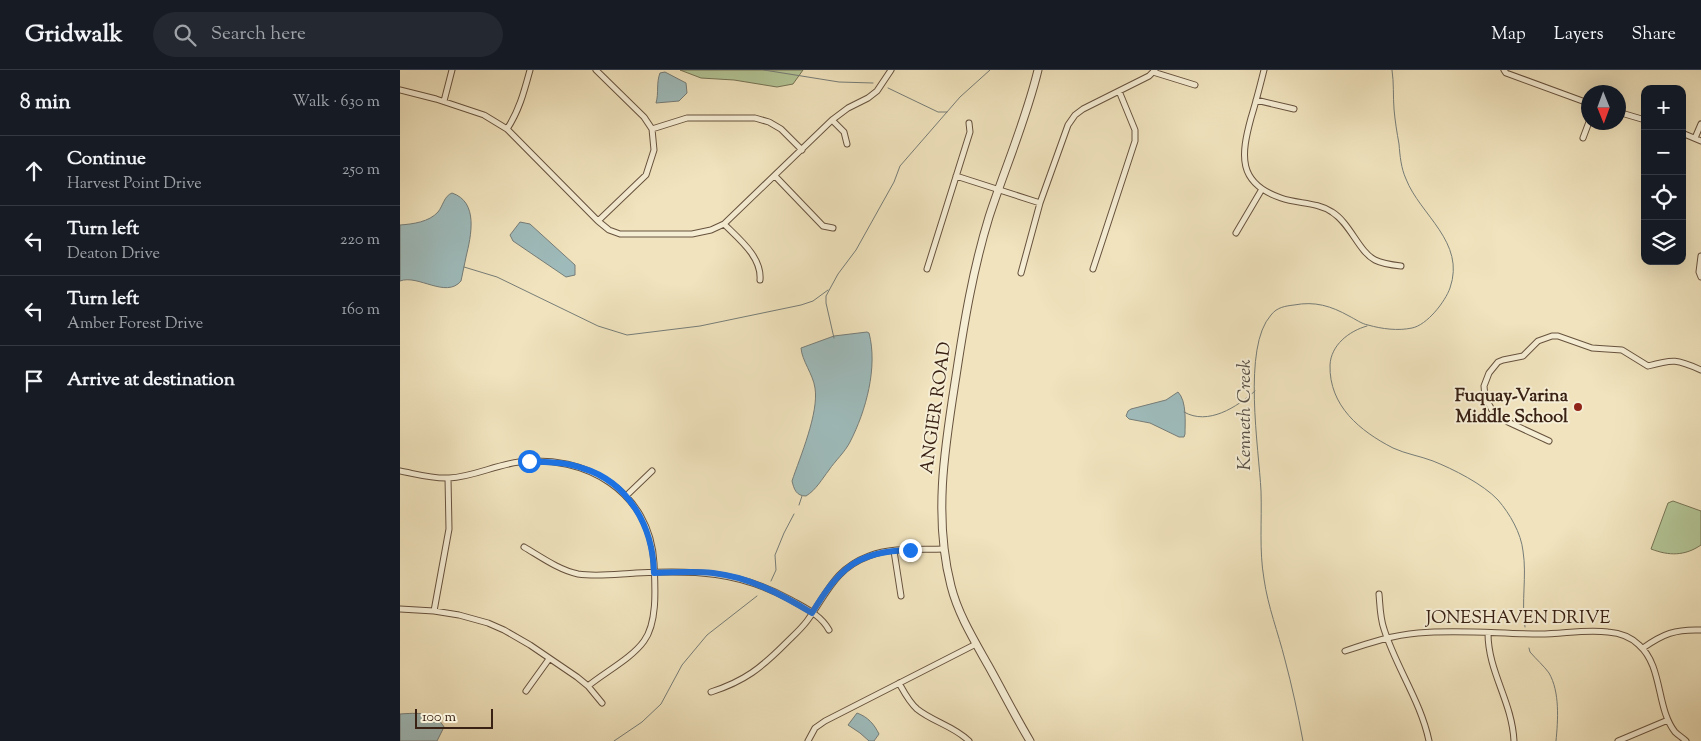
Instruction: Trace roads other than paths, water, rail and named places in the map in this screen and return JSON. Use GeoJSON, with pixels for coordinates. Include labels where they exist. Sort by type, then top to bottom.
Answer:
{"type":"FeatureCollection","features":[{"type":"Feature","properties":{"kind":"street"},"geometry":{"type":"LineString","coordinates":[[444,101],[452,70]]}},
{"type":"Feature","properties":{"kind":"street"},"geometry":{"type":"LineString","coordinates":[[507,129],[519,108],[530,70]]}},
{"type":"Feature","properties":{"kind":"street"},"geometry":{"type":"LineString","coordinates":[[596,70],[644,117],[652,129],[654,150],[646,175],[598,221]]}},
{"type":"Feature","properties":{"kind":"street"},"geometry":{"type":"LineString","coordinates":[[400,90],[444,101],[484,115],[507,129],[609,230],[620,234],[692,234],[711,230],[724,224],[832,120],[877,91],[891,70]]}},
{"type":"Feature","properties":{"kind":"street","name":"ANGIER ROAD"},"geometry":{"type":"LineString","coordinates":[[1030,741],[976,644],[954,596],[944,549],[941,496],[950,413],[973,279],[998,190],[1038,70]]}},
{"type":"Feature","properties":{"kind":"street"},"geometry":{"type":"LineString","coordinates":[[1264,70],[1244,147],[1244,163],[1250,176],[1262,189],[1280,198],[1317,206],[1333,212],[1347,226],[1372,258],[1401,266]]}},
{"type":"Feature","properties":{"kind":"street"},"geometry":{"type":"LineString","coordinates":[[1504,70],[1506,73],[1581,100]]}},
{"type":"Feature","properties":{"kind":"street"},"geometry":{"type":"LineString","coordinates":[[1020,273],[1040,203],[1063,136],[1075,115],[1154,71],[1195,84]]}},
{"type":"Feature","properties":{"kind":"street"},"geometry":{"type":"LineString","coordinates":[[1094,269],[1135,141],[1135,130],[1119,91]]}},
{"type":"Feature","properties":{"kind":"street"},"geometry":{"type":"LineString","coordinates":[[1256,100],[1294,109]]}},
{"type":"Feature","properties":{"kind":"street"},"geometry":{"type":"LineString","coordinates":[[1626,114],[1641,119]]}},
{"type":"Feature","properties":{"kind":"street"},"geometry":{"type":"LineString","coordinates":[[652,129],[687,118],[755,118],[769,122],[781,129],[802,150]]}},
{"type":"Feature","properties":{"kind":"street"},"geometry":{"type":"LineString","coordinates":[[832,120],[844,132],[847,144]]}},
{"type":"Feature","properties":{"kind":"street"},"geometry":{"type":"LineString","coordinates":[[928,269],[970,132],[968,123]]}},
{"type":"Feature","properties":{"kind":"street"},"geometry":{"type":"LineString","coordinates":[[1695,138],[1701,124]]}},
{"type":"Feature","properties":{"kind":"street"},"geometry":{"type":"LineString","coordinates":[[1583,138],[1586,130]]}},
{"type":"Feature","properties":{"kind":"street"},"geometry":{"type":"LineString","coordinates":[[1686,135],[1701,141]]}},
{"type":"Feature","properties":{"kind":"street"},"geometry":{"type":"LineString","coordinates":[[775,176],[823,226],[833,228]]}},
{"type":"Feature","properties":{"kind":"street"},"geometry":{"type":"LineString","coordinates":[[956,176],[1040,203]]}},
{"type":"Feature","properties":{"kind":"street"},"geometry":{"type":"LineString","coordinates":[[1236,233],[1262,189]]}},
{"type":"Feature","properties":{"kind":"street"},"geometry":{"type":"LineString","coordinates":[[724,224],[750,251],[760,269],[760,280]]}},
{"type":"Feature","properties":{"kind":"street"},"geometry":{"type":"LineString","coordinates":[[1701,256],[1699,272],[1701,277]]}},
{"type":"Feature","properties":{"kind":"street"},"geometry":{"type":"LineString","coordinates":[[1549,441],[1508,422],[1492,410],[1485,397],[1484,386],[1488,373],[1498,362],[1523,356],[1538,341],[1546,337],[1558,336],[1592,348],[1622,350],[1648,366],[1679,360],[1701,370]]}},
{"type":"Feature","properties":{"kind":"street"},"geometry":{"type":"LineString","coordinates":[[400,471],[448,478],[470,475],[519,462],[556,462],[574,465],[595,473],[610,482],[626,496],[640,514],[649,536],[654,556],[654,612],[652,624],[648,635],[639,647],[588,686]]}},
{"type":"Feature","properties":{"kind":"street"},"geometry":{"type":"LineString","coordinates":[[626,496],[652,471]]}},
{"type":"Feature","properties":{"kind":"street"},"geometry":{"type":"LineString","coordinates":[[434,611],[449,529],[448,478]]}},
{"type":"Feature","properties":{"kind":"street"},"geometry":{"type":"LineString","coordinates":[[524,547],[556,566],[578,574],[592,576],[698,572],[728,576],[769,588],[812,613],[826,623],[829,630]]}},
{"type":"Feature","properties":{"kind":"street"},"geometry":{"type":"LineString","coordinates":[[711,692],[725,688],[758,670],[801,628],[829,586],[841,572],[857,562],[869,556],[894,551],[944,549]]}},
{"type":"Feature","properties":{"kind":"street"},"geometry":{"type":"LineString","coordinates":[[894,551],[901,596]]}},
{"type":"Feature","properties":{"kind":"street"},"geometry":{"type":"LineString","coordinates":[[1379,594],[1383,627],[1425,723],[1429,741]]}},
{"type":"Feature","properties":{"kind":"street"},"geometry":{"type":"LineString","coordinates":[[400,609],[434,611],[488,623],[518,638],[588,686],[602,703]]}},
{"type":"Feature","properties":{"kind":"street"},"geometry":{"type":"LineString","coordinates":[[1686,741],[1675,732],[1668,720],[1651,662],[1642,648],[1660,636],[1677,630],[1701,630]]}},
{"type":"Feature","properties":{"kind":"street","name":"JONESHAVEN DRIVE"},"geometry":{"type":"LineString","coordinates":[[1345,651],[1387,638],[1420,632],[1539,634],[1608,632],[1625,636],[1642,648]]}},
{"type":"Feature","properties":{"kind":"street"},"geometry":{"type":"LineString","coordinates":[[1488,633],[1488,648],[1511,716],[1514,741]]}},
{"type":"Feature","properties":{"kind":"street"},"geometry":{"type":"LineString","coordinates":[[808,741],[815,728],[825,720],[976,644]]}},
{"type":"Feature","properties":{"kind":"street"},"geometry":{"type":"LineString","coordinates":[[526,691],[549,659]]}},
{"type":"Feature","properties":{"kind":"street"},"geometry":{"type":"LineString","coordinates":[[899,683],[906,696],[916,708],[954,729],[969,741]]}},
{"type":"Feature","properties":{"kind":"street"},"geometry":{"type":"LineString","coordinates":[[1618,741],[1668,720]]}},
{"type":"Feature","properties":{"kind":"water"},"geometry":{"type":"Polygon","coordinates":[[[665,72],[686,83],[687,93],[679,101],[656,103],[660,73],[665,72]]]}},
{"type":"Feature","properties":{"kind":"water"},"geometry":{"type":"Polygon","coordinates":[[[452,193],[461,197],[466,204],[471,220],[470,239],[461,281],[455,286],[448,288],[415,281],[400,281],[400,225],[430,218],[438,212],[445,199],[452,193]]]}},
{"type":"Feature","properties":{"kind":"water"},"geometry":{"type":"Polygon","coordinates":[[[520,222],[530,224],[575,265],[575,275],[566,277],[513,241],[510,235],[520,222]]]}},
{"type":"Feature","properties":{"kind":"water"},"geometry":{"type":"Polygon","coordinates":[[[869,333],[871,346],[871,374],[869,389],[856,430],[850,442],[816,488],[806,496],[800,495],[792,481],[812,422],[815,398],[814,383],[803,358],[801,348],[834,336],[869,333]]]}},
{"type":"Feature","properties":{"kind":"water"},"geometry":{"type":"Polygon","coordinates":[[[1178,392],[1184,406],[1184,437],[1179,437],[1150,423],[1129,419],[1126,416],[1131,409],[1166,400],[1178,392]]]}},
{"type":"Feature","properties":{"kind":"water"},"geometry":{"type":"Polygon","coordinates":[[[857,713],[873,724],[877,730],[879,734],[874,741],[869,741],[848,725],[857,713]]]}},
{"type":"Feature","properties":{"kind":"water"},"geometry":{"type":"Polygon","coordinates":[[[400,714],[425,714],[436,718],[444,727],[437,741],[400,741],[400,714]]]}},
{"type":"Feature","properties":{"kind":"waterway"},"geometry":{"type":"LineString","coordinates":[[764,70],[839,82],[873,83]]}},
{"type":"Feature","properties":{"kind":"waterway"},"geometry":{"type":"LineString","coordinates":[[834,338],[826,296],[838,274],[856,250],[894,182],[900,166],[960,97],[990,70]]}},
{"type":"Feature","properties":{"kind":"waterway","name":"Kenneth Creek"},"geometry":{"type":"LineString","coordinates":[[1303,741],[1290,680],[1268,600],[1262,568],[1261,491],[1254,399],[1257,350],[1262,330],[1271,315],[1282,307],[1302,304],[1323,305],[1361,323],[1384,328],[1401,329],[1412,328],[1424,322],[1435,312],[1448,294],[1453,272],[1452,257],[1447,243],[1413,192],[1402,166],[1394,113],[1392,70]]}},
{"type":"Feature","properties":{"kind":"waterway"},"geometry":{"type":"LineString","coordinates":[[888,88],[938,112],[947,112]]}},
{"type":"Feature","properties":{"kind":"waterway"},"geometry":{"type":"LineString","coordinates":[[464,267],[497,277],[598,326],[627,335],[700,326],[801,305],[813,301],[828,290]]}},
{"type":"Feature","properties":{"kind":"waterway"},"geometry":{"type":"LineString","coordinates":[[1367,326],[1354,331],[1342,340],[1337,345],[1331,358],[1331,380],[1341,405],[1349,416],[1369,434],[1393,448],[1433,461],[1458,473],[1484,488],[1498,500],[1507,511],[1522,544],[1525,627]]}},
{"type":"Feature","properties":{"kind":"waterway"},"geometry":{"type":"LineString","coordinates":[[1184,412],[1193,416],[1212,416],[1240,403],[1255,391]]}},
{"type":"Feature","properties":{"kind":"waterway"},"geometry":{"type":"LineString","coordinates":[[799,505],[802,496]]}},
{"type":"Feature","properties":{"kind":"waterway"},"geometry":{"type":"LineString","coordinates":[[771,581],[776,570],[775,555],[794,514]]}},
{"type":"Feature","properties":{"kind":"waterway"},"geometry":{"type":"LineString","coordinates":[[614,741],[642,722],[661,704],[682,665],[707,635],[757,596]]}},
{"type":"Feature","properties":{"kind":"waterway"},"geometry":{"type":"LineString","coordinates":[[1529,648],[1530,652],[1549,673],[1553,681],[1557,697],[1558,715],[1556,741]]}},
{"type":"Feature","properties":{"kind":"place","name":"Fuquay-Varina Middle School"},"geometry":{"type":"Point","coordinates":[1578,407]}}]}
